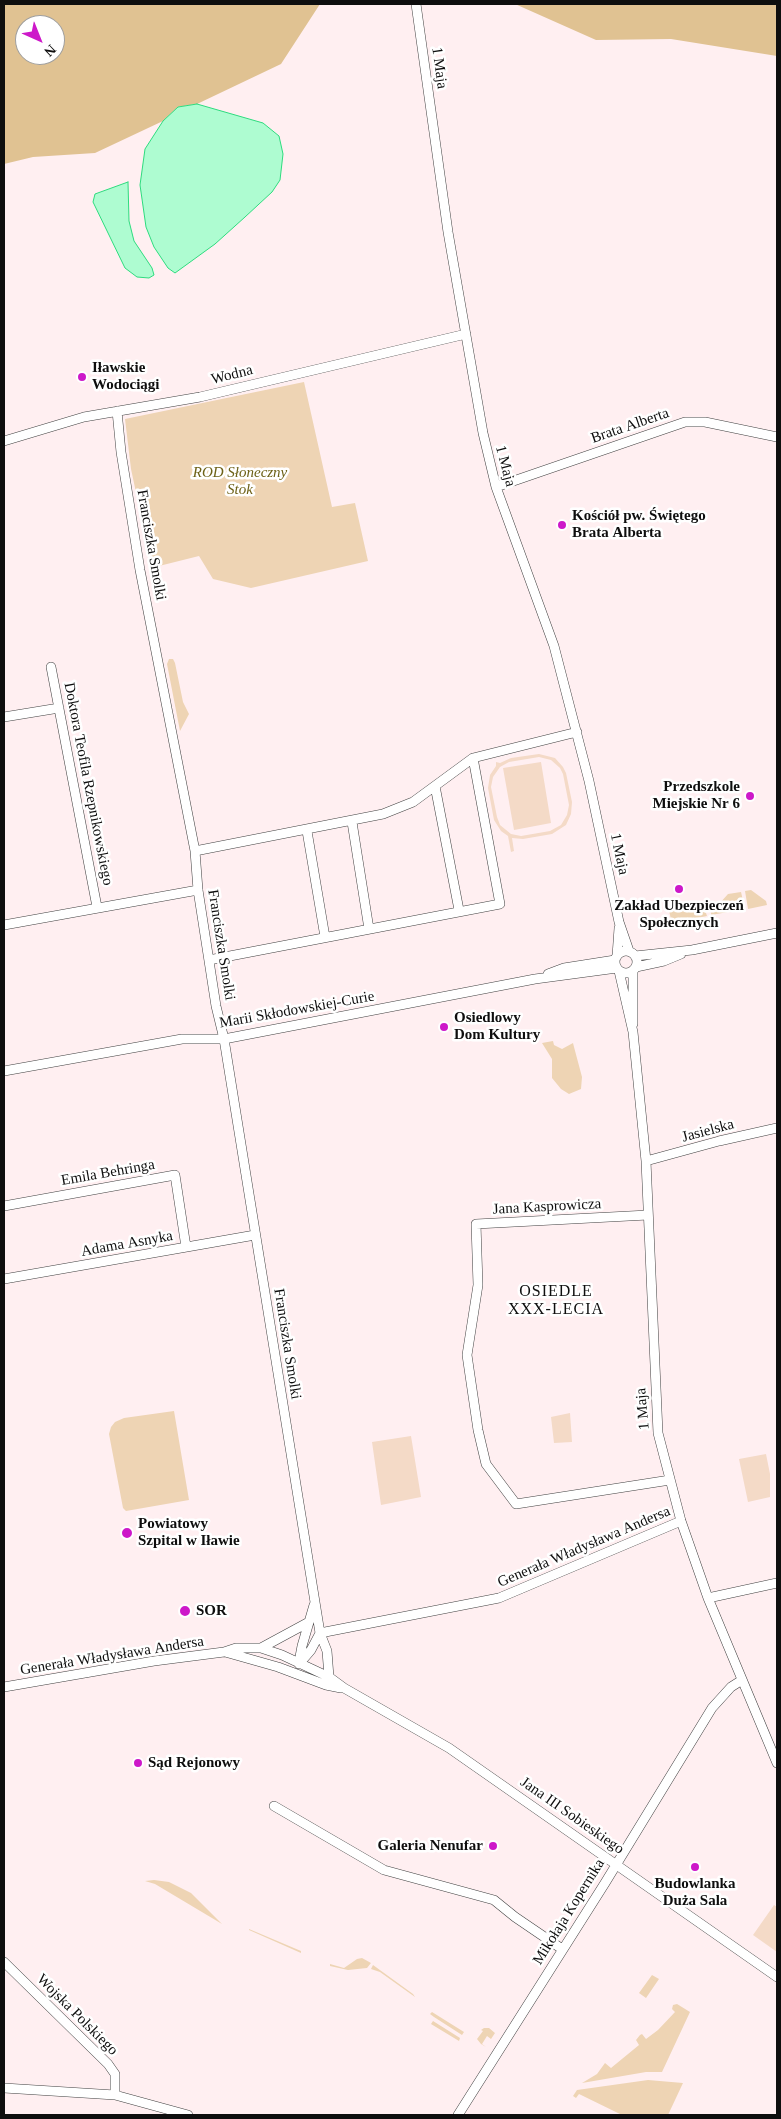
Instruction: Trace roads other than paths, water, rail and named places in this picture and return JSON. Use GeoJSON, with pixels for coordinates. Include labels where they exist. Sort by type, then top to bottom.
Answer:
{"type":"FeatureCollection","features":[{"type":"Feature","properties":{"kind":"street","name":"1 Maja"},"geometry":{"type":"LineString","coordinates":[[416,4],[448,232],[483,433],[496,487],[554,646],[577,732],[619,922],[632,954],[635,969],[633,1032]]}},
{"type":"Feature","properties":{"kind":"street","name":"Wodna"},"geometry":{"type":"LineString","coordinates":[[4,441],[84,417],[200,397],[466,334]]}},
{"type":"Feature","properties":{"kind":"street","name":"Franciszka Smolki"},"geometry":{"type":"LineString","coordinates":[[117,411],[121,452],[140,570],[195,851],[198,890],[216,1006],[224,1039],[320,1634],[327,1652],[329,1677]]}},
{"type":"Feature","properties":{"kind":"street","name":"Brata Alberta"},"geometry":{"type":"LineString","coordinates":[[496,487],[685,422],[705,422],[777,437]]}},
{"type":"Feature","properties":{"kind":"street","name":"Doktora Teofila Rzepnikowskiego"},"geometry":{"type":"LineString","coordinates":[[51,666],[97,908]]}},
{"type":"Feature","properties":{"kind":"street"},"geometry":{"type":"LineString","coordinates":[[4,717],[59,708]]}},
{"type":"Feature","properties":{"kind":"street"},"geometry":{"type":"LineString","coordinates":[[195,851],[352,822],[398,809],[435,786],[473,758],[577,732]]}},
{"type":"Feature","properties":{"kind":"street"},"geometry":{"type":"LineString","coordinates":[[209,960],[459,910],[500,904],[473,758]]}},
{"type":"Feature","properties":{"kind":"street"},"geometry":{"type":"LineString","coordinates":[[435,786],[459,910]]}},
{"type":"Feature","properties":{"kind":"street"},"geometry":{"type":"LineString","coordinates":[[352,822],[369,929]]}},
{"type":"Feature","properties":{"kind":"street"},"geometry":{"type":"LineString","coordinates":[[307,830],[324,937]]}},
{"type":"Feature","properties":{"kind":"street"},"geometry":{"type":"LineString","coordinates":[[4,924],[198,890]]}},
{"type":"Feature","properties":{"kind":"street","name":"1 Maja"},"geometry":{"type":"LineString","coordinates":[[619,922],[617,963],[633,1032],[646,1161],[658,1433],[682,1521],[708,1598],[777,1763]]}},
{"type":"Feature","properties":{"kind":"street"},"geometry":{"type":"LineString","coordinates":[[692,950],[627,973],[617,963],[625,951],[632,954],[692,950],[777,933]]}},
{"type":"Feature","properties":{"kind":"street","name":"Marii Skłodowskiej-Curie"},"geometry":{"type":"LineString","coordinates":[[4,1071],[182,1039],[224,1039],[535,979],[564,968],[617,963]]}},
{"type":"Feature","properties":{"kind":"street","name":"Jasielska"},"geometry":{"type":"LineString","coordinates":[[646,1161],[777,1128]]}},
{"type":"Feature","properties":{"kind":"street","name":"Emila Behringa"},"geometry":{"type":"LineString","coordinates":[[4,1206],[175,1175],[186,1247]]}},
{"type":"Feature","properties":{"kind":"street","name":"Jana Kasprowicza"},"geometry":{"type":"LineString","coordinates":[[648,1215],[476,1224],[478,1285],[467,1355],[478,1430],[486,1464],[516,1504],[670,1480]]}},
{"type":"Feature","properties":{"kind":"street","name":"Adama Asnyka"},"geometry":{"type":"LineString","coordinates":[[4,1279],[256,1235]]}},
{"type":"Feature","properties":{"kind":"street","name":"Generała Władysława Andersa"},"geometry":{"type":"LineString","coordinates":[[320,1634],[499,1598],[682,1521]]}},
{"type":"Feature","properties":{"kind":"street"},"geometry":{"type":"LineString","coordinates":[[708,1598],[777,1583]]}},
{"type":"Feature","properties":{"kind":"street","name":"Franciszka Smolki"},"geometry":{"type":"LineString","coordinates":[[294,1672],[299,1662],[315,1601]]}},
{"type":"Feature","properties":{"kind":"street"},"geometry":{"type":"LineString","coordinates":[[261,1648],[309,1622]]}},
{"type":"Feature","properties":{"kind":"street","name":"Franciszka Smolki"},"geometry":{"type":"LineString","coordinates":[[299,1662],[311,1650],[320,1634]]}},
{"type":"Feature","properties":{"kind":"street","name":"Generała Władysława Andersa"},"geometry":{"type":"LineString","coordinates":[[4,1687],[154,1661],[224,1652],[236,1648],[261,1648],[299,1662]]}},
{"type":"Feature","properties":{"kind":"street","name":"Generała Władysława Andersa"},"geometry":{"type":"LineString","coordinates":[[224,1652],[294,1672]]}},
{"type":"Feature","properties":{"kind":"street","name":"Jana III Sobieskiego"},"geometry":{"type":"LineString","coordinates":[[299,1662],[329,1677],[344,1688],[450,1748],[777,1977]]}},
{"type":"Feature","properties":{"kind":"street","name":"Jana III Sobieskiego"},"geometry":{"type":"LineString","coordinates":[[294,1672],[326,1685],[344,1688]]}},
{"type":"Feature","properties":{"kind":"street","name":"Mikołaja Kopernika"},"geometry":{"type":"LineString","coordinates":[[458,2115],[712,1708],[731,1687],[742,1680]]}},
{"type":"Feature","properties":{"kind":"street"},"geometry":{"type":"LineString","coordinates":[[274,1806],[384,1870],[494,1900],[562,1949]]}},
{"type":"Feature","properties":{"kind":"street","name":"Wojska Polskiego"},"geometry":{"type":"LineString","coordinates":[[4,1962],[108,2064],[115,2074],[115,2096]]}},
{"type":"Feature","properties":{"kind":"street"},"geometry":{"type":"LineString","coordinates":[[4,2088],[115,2096],[188,2115]]}},
{"type":"Feature","properties":{"kind":"place","name":"Iławskie Wodociągi"},"geometry":{"type":"Point","coordinates":[82,377]}},
{"type":"Feature","properties":{"kind":"place","name":"Kościół pw. Świętego Brata Alberta"},"geometry":{"type":"Point","coordinates":[562,525]}},
{"type":"Feature","properties":{"kind":"place","name":"Przedszkole Miejskie Nr 6"},"geometry":{"type":"Point","coordinates":[750,796]}},
{"type":"Feature","properties":{"kind":"place","name":"Zakład Ubezpieczeń Społecznych"},"geometry":{"type":"Point","coordinates":[679,889]}},
{"type":"Feature","properties":{"kind":"place","name":"Osiedlowy Dom Kultury"},"geometry":{"type":"Point","coordinates":[444,1027]}},
{"type":"Feature","properties":{"kind":"place","name":"Powiatowy Szpital w Iławie"},"geometry":{"type":"Point","coordinates":[127,1533]}},
{"type":"Feature","properties":{"kind":"place","name":"SOR"},"geometry":{"type":"Point","coordinates":[185,1611]}},
{"type":"Feature","properties":{"kind":"place","name":"Sąd Rejonowy"},"geometry":{"type":"Point","coordinates":[138,1763]}},
{"type":"Feature","properties":{"kind":"place","name":"Galeria Nenufar"},"geometry":{"type":"Point","coordinates":[493,1846]}},
{"type":"Feature","properties":{"kind":"place","name":"Budowlanka Duża Sala"},"geometry":{"type":"Point","coordinates":[695,1867]}},
{"type":"Feature","properties":{"kind":"district","name":"OSIEDLE XXX-LECIA"},"geometry":{"type":"Point","coordinates":[556,1301]}},
{"type":"Feature","properties":{"kind":"park label","name":"ROD Słoneczny Stok"},"geometry":{"type":"Point","coordinates":[240,482]}}]}
